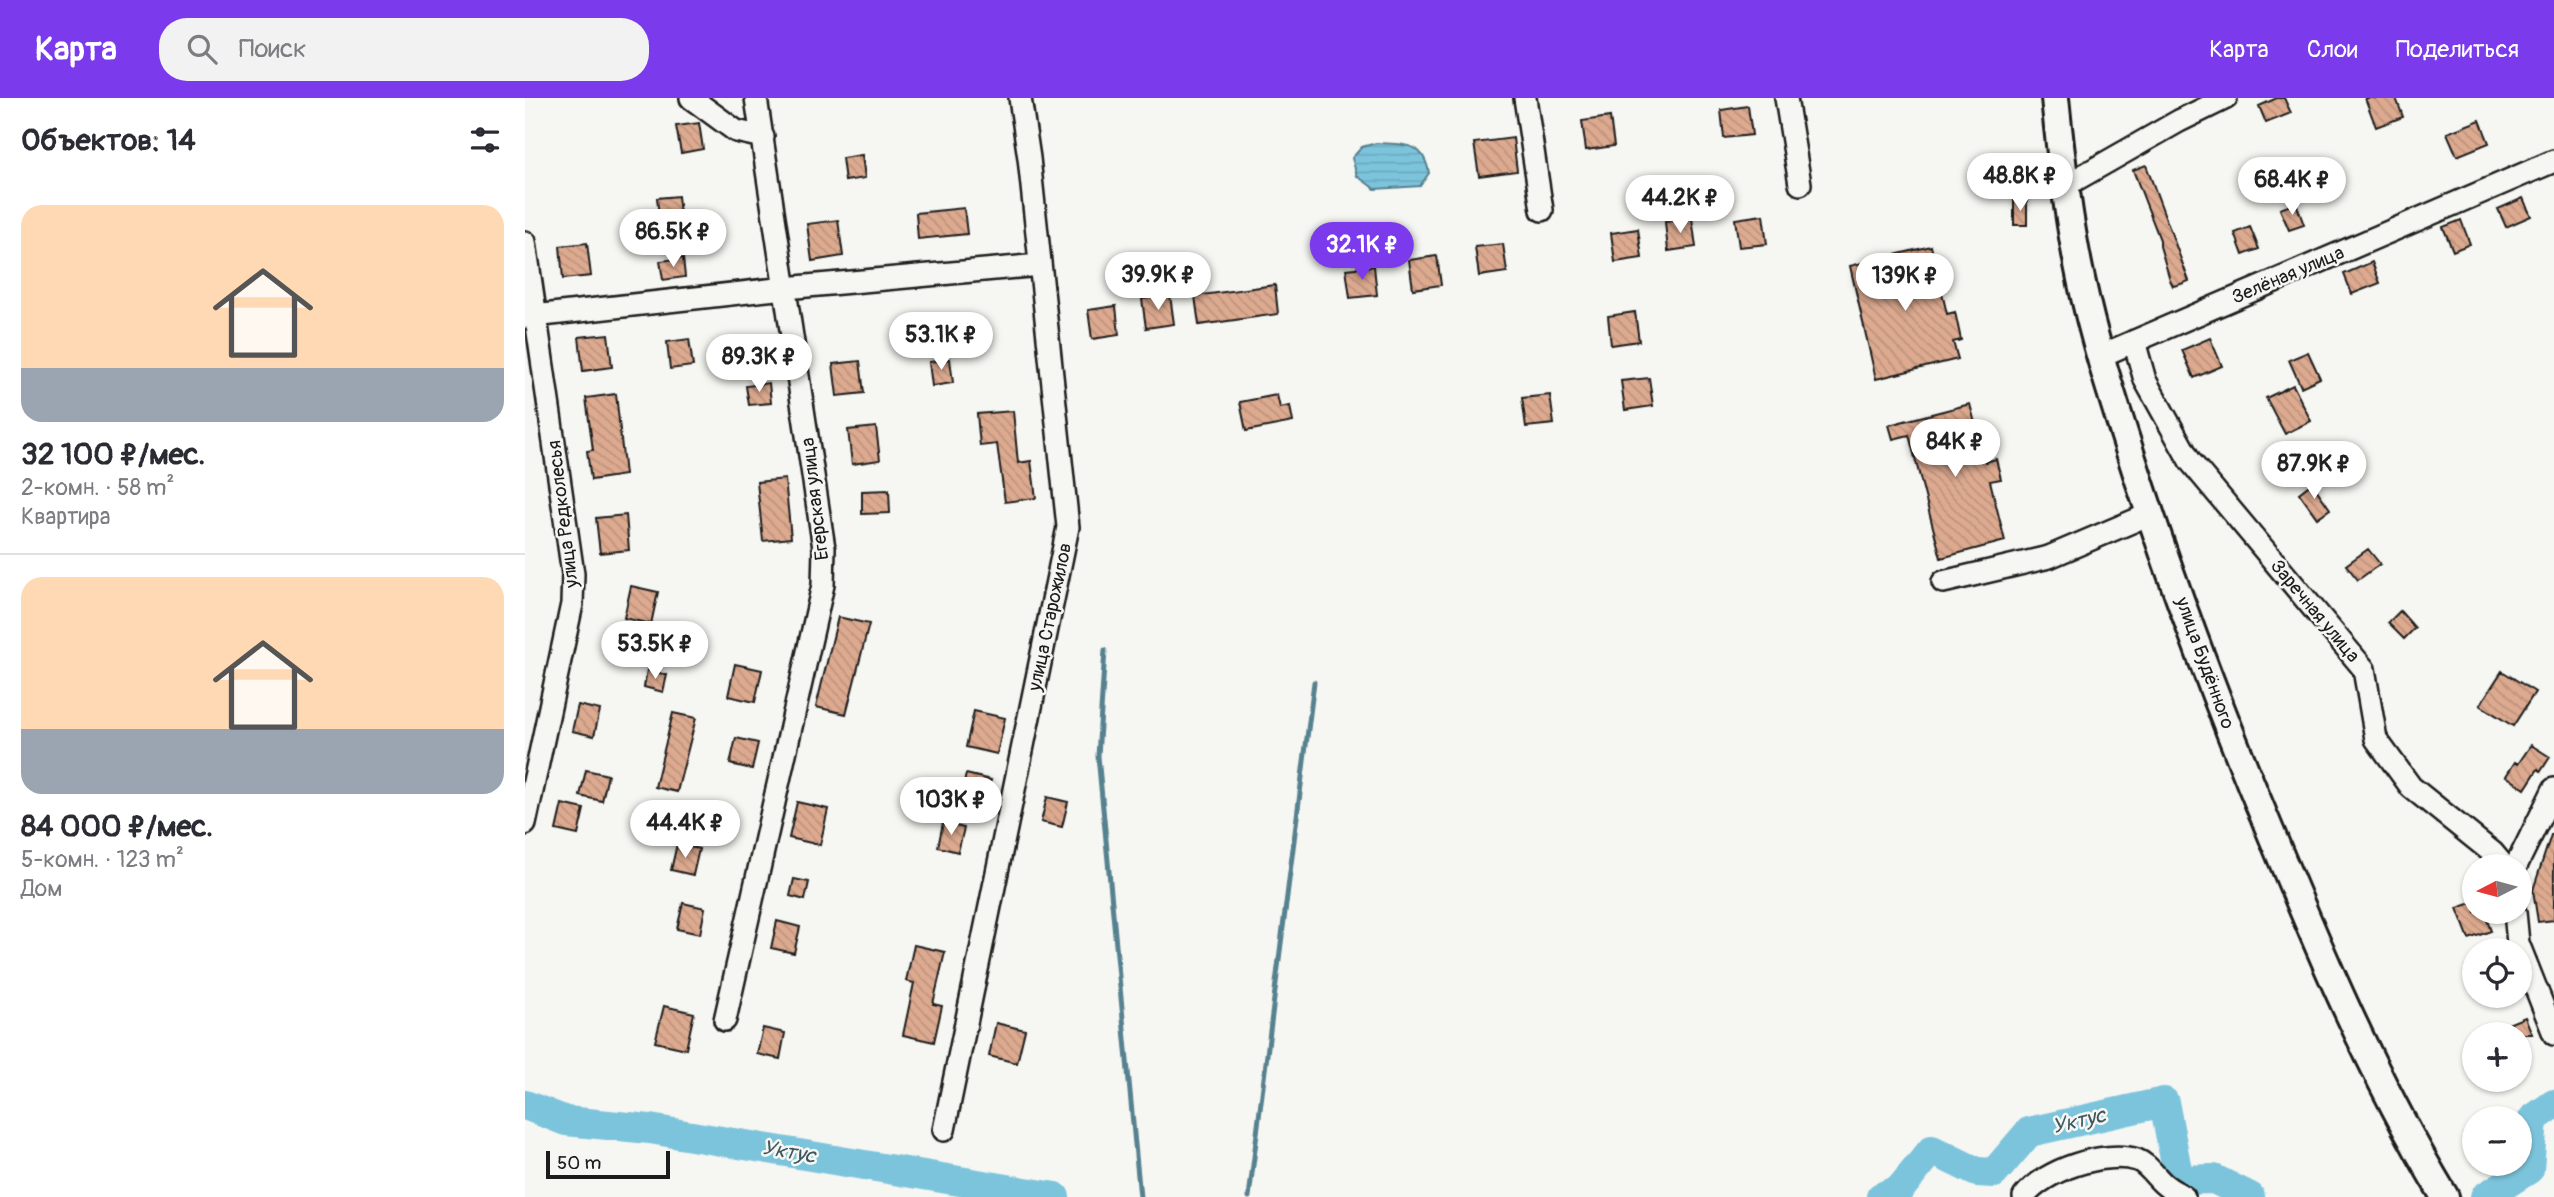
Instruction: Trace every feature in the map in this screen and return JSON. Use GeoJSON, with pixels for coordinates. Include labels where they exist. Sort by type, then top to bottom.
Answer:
{"type":"FeatureCollection","features":[{"type":"Feature","properties":{"kind":"main road","name":"улица Будённого"},"geometry":{"type":"LineString","coordinates":[[2055,98],[2063,187],[2081,280],[2100,356],[2150,514],[2220,706],[2325,962],[2389,1094],[2445,1197]]}},
{"type":"Feature","properties":{"kind":"street"},"geometry":{"type":"LineString","coordinates":[[691,98],[736,131],[763,137]]}},
{"type":"Feature","properties":{"kind":"street","name":"Егерская улица"},"geometry":{"type":"LineString","coordinates":[[725,1020],[823,585],[824,548],[756,98]]}},
{"type":"Feature","properties":{"kind":"street","name":"улица Старожилов"},"geometry":{"type":"LineString","coordinates":[[944,1130],[1069,527],[1020,98]]}},
{"type":"Feature","properties":{"kind":"street"},"geometry":{"type":"LineString","coordinates":[[1525,98],[1542,210]]}},
{"type":"Feature","properties":{"kind":"street"},"geometry":{"type":"LineString","coordinates":[[1786,98],[1800,184]]}},
{"type":"Feature","properties":{"kind":"street"},"geometry":{"type":"LineString","coordinates":[[2063,187],[2179,121],[2226,98]]}},
{"type":"Feature","properties":{"kind":"street","name":"Зелёная улица"},"geometry":{"type":"LineString","coordinates":[[2100,356],[2554,161]]}},
{"type":"Feature","properties":{"kind":"street","name":"улица Редколесья"},"geometry":{"type":"LineString","coordinates":[[525,242],[530,317],[573,574],[572,604],[525,824]]}},
{"type":"Feature","properties":{"kind":"street"},"geometry":{"type":"LineString","coordinates":[[530,317],[785,288],[1040,265]]}},
{"type":"Feature","properties":{"kind":"street","name":"Заречная улица"},"geometry":{"type":"LineString","coordinates":[[2134,341],[2145,380],[2190,461],[2364,670],[2376,739],[2411,787],[2494,854]]}},
{"type":"Feature","properties":{"kind":"street"},"geometry":{"type":"LineString","coordinates":[[1943,582],[2049,557],[2150,514]]}},
{"type":"Feature","properties":{"kind":"street"},"geometry":{"type":"LineString","coordinates":[[2522,854],[2554,789]]}},
{"type":"Feature","properties":{"kind":"street"},"geometry":{"type":"LineString","coordinates":[[2516,924],[2518,943],[2554,1034]]}},
{"type":"Feature","properties":{"kind":"street"},"geometry":{"type":"LineString","coordinates":[[2024,1197],[2031,1188],[2056,1174],[2087,1161],[2113,1157],[2140,1161],[2165,1185],[2184,1197]]}},
{"type":"Feature","properties":{"kind":"water"},"geometry":{"type":"Polygon","coordinates":[[[1376,143],[1404,145],[1417,150],[1422,155],[1429,173],[1420,186],[1375,189],[1357,176],[1352,158],[1362,147],[1376,143]]]}},
{"type":"Feature","properties":{"kind":"building"},"geometry":{"type":"Polygon","coordinates":[[[2277,98],[2284,98],[2291,113],[2266,123],[2259,106],[2277,98]]]}},
{"type":"Feature","properties":{"kind":"building"},"geometry":{"type":"Polygon","coordinates":[[[2365,98],[2396,98],[2403,117],[2376,127],[2365,98]]]}},
{"type":"Feature","properties":{"kind":"building"},"geometry":{"type":"Polygon","coordinates":[[[1748,106],[1752,135],[1724,138],[1721,110],[1748,106]]]}},
{"type":"Feature","properties":{"kind":"building"},"geometry":{"type":"Polygon","coordinates":[[[1610,117],[1614,146],[1586,150],[1582,121],[1610,117]]]}},
{"type":"Feature","properties":{"kind":"building"},"geometry":{"type":"Polygon","coordinates":[[[2480,120],[2489,143],[2457,156],[2447,133],[2480,120]]]}},
{"type":"Feature","properties":{"kind":"building"},"geometry":{"type":"Polygon","coordinates":[[[699,123],[703,149],[681,153],[676,126],[699,123]]]}},
{"type":"Feature","properties":{"kind":"building"},"geometry":{"type":"Polygon","coordinates":[[[1513,138],[1517,171],[1479,176],[1474,143],[1513,138]]]}},
{"type":"Feature","properties":{"kind":"building"},"geometry":{"type":"Polygon","coordinates":[[[862,155],[865,178],[845,181],[842,158],[862,155]]]}},
{"type":"Feature","properties":{"kind":"building"},"geometry":{"type":"Polygon","coordinates":[[[2146,165],[2189,281],[2181,284],[2173,286],[2170,280],[2160,240],[2133,170],[2146,165]]]}},
{"type":"Feature","properties":{"kind":"building"},"geometry":{"type":"Polygon","coordinates":[[[678,196],[680,214],[659,216],[657,198],[678,196]]]}},
{"type":"Feature","properties":{"kind":"building"},"geometry":{"type":"Polygon","coordinates":[[[2523,198],[2531,216],[2506,227],[2498,209],[2523,198]]]}},
{"type":"Feature","properties":{"kind":"building"},"geometry":{"type":"Polygon","coordinates":[[[2014,200],[2027,201],[2027,225],[2014,225],[2014,200]]]}},
{"type":"Feature","properties":{"kind":"building"},"geometry":{"type":"Polygon","coordinates":[[[2296,203],[2304,225],[2289,230],[2280,209],[2296,203]]]}},
{"type":"Feature","properties":{"kind":"building"},"geometry":{"type":"Polygon","coordinates":[[[964,208],[967,234],[918,239],[916,213],[964,208]]]}},
{"type":"Feature","properties":{"kind":"building"},"geometry":{"type":"Polygon","coordinates":[[[1763,215],[1767,244],[1739,247],[1735,219],[1763,215]]]}},
{"type":"Feature","properties":{"kind":"building"},"geometry":{"type":"Polygon","coordinates":[[[1692,218],[1696,247],[1668,251],[1665,222],[1692,218]]]}},
{"type":"Feature","properties":{"kind":"building"},"geometry":{"type":"Polygon","coordinates":[[[838,220],[843,256],[812,261],[807,224],[838,220]]]}},
{"type":"Feature","properties":{"kind":"building"},"geometry":{"type":"Polygon","coordinates":[[[2461,220],[2470,244],[2453,251],[2443,227],[2461,220]]]}},
{"type":"Feature","properties":{"kind":"building"},"geometry":{"type":"Polygon","coordinates":[[[2250,227],[2259,249],[2243,255],[2235,233],[2250,227]]]}},
{"type":"Feature","properties":{"kind":"building"},"geometry":{"type":"Polygon","coordinates":[[[1638,229],[1642,258],[1615,262],[1611,233],[1638,229]]]}},
{"type":"Feature","properties":{"kind":"building"},"geometry":{"type":"Polygon","coordinates":[[[587,243],[591,276],[563,279],[560,246],[587,243]]]}},
{"type":"Feature","properties":{"kind":"building"},"geometry":{"type":"Polygon","coordinates":[[[1503,244],[1507,272],[1479,276],[1475,247],[1503,244]]]}},
{"type":"Feature","properties":{"kind":"building"},"geometry":{"type":"Polygon","coordinates":[[[1931,246],[1947,314],[1955,312],[1961,340],[1953,342],[1958,359],[1876,379],[1850,266],[1931,246]]]}},
{"type":"Feature","properties":{"kind":"building"},"geometry":{"type":"Polygon","coordinates":[[[1437,256],[1441,285],[1413,289],[1409,260],[1437,256]]]}},
{"type":"Feature","properties":{"kind":"building"},"geometry":{"type":"Polygon","coordinates":[[[683,258],[685,277],[663,280],[660,261],[683,258]]]}},
{"type":"Feature","properties":{"kind":"building"},"geometry":{"type":"Polygon","coordinates":[[[2372,262],[2380,283],[2352,294],[2344,274],[2372,262]]]}},
{"type":"Feature","properties":{"kind":"building"},"geometry":{"type":"Polygon","coordinates":[[[1374,266],[1377,295],[1350,298],[1346,269],[1374,266]]]}},
{"type":"Feature","properties":{"kind":"building"},"geometry":{"type":"Polygon","coordinates":[[[1275,285],[1278,314],[1199,325],[1195,296],[1275,285]]]}},
{"type":"Feature","properties":{"kind":"building"},"geometry":{"type":"Polygon","coordinates":[[[1170,295],[1174,324],[1146,328],[1142,299],[1170,295]]]}},
{"type":"Feature","properties":{"kind":"building"},"geometry":{"type":"Polygon","coordinates":[[[1116,306],[1119,335],[1092,339],[1088,310],[1116,306]]]}},
{"type":"Feature","properties":{"kind":"building"},"geometry":{"type":"Polygon","coordinates":[[[1635,312],[1639,341],[1611,345],[1608,316],[1635,312]]]}},
{"type":"Feature","properties":{"kind":"building"},"geometry":{"type":"Polygon","coordinates":[[[608,334],[612,367],[583,371],[579,337],[608,334]]]}},
{"type":"Feature","properties":{"kind":"building"},"geometry":{"type":"Polygon","coordinates":[[[2210,338],[2222,366],[2194,378],[2182,350],[2210,338]]]}},
{"type":"Feature","properties":{"kind":"building"},"geometry":{"type":"Polygon","coordinates":[[[689,339],[693,366],[670,369],[667,342],[689,339]]]}},
{"type":"Feature","properties":{"kind":"building"},"geometry":{"type":"Polygon","coordinates":[[[2308,352],[2320,378],[2301,387],[2289,360],[2308,352]]]}},
{"type":"Feature","properties":{"kind":"building"},"geometry":{"type":"Polygon","coordinates":[[[950,359],[953,383],[932,386],[929,362],[950,359]]]}},
{"type":"Feature","properties":{"kind":"building"},"geometry":{"type":"Polygon","coordinates":[[[860,361],[864,393],[837,396],[833,364],[860,361]]]}},
{"type":"Feature","properties":{"kind":"building"},"geometry":{"type":"Polygon","coordinates":[[[1649,378],[1653,406],[1625,410],[1621,381],[1649,378]]]}},
{"type":"Feature","properties":{"kind":"building"},"geometry":{"type":"Polygon","coordinates":[[[769,383],[771,403],[749,405],[746,386],[769,383]]]}},
{"type":"Feature","properties":{"kind":"building"},"geometry":{"type":"Polygon","coordinates":[[[2293,385],[2311,421],[2285,434],[2266,398],[2293,385]]]}},
{"type":"Feature","properties":{"kind":"building"},"geometry":{"type":"Polygon","coordinates":[[[616,394],[625,475],[591,480],[587,451],[593,450],[586,398],[616,394]]]}},
{"type":"Feature","properties":{"kind":"building"},"geometry":{"type":"Polygon","coordinates":[[[1277,395],[1280,408],[1290,406],[1293,422],[1246,431],[1240,402],[1277,395]]]}},
{"type":"Feature","properties":{"kind":"building"},"geometry":{"type":"Polygon","coordinates":[[[1550,395],[1554,424],[1526,427],[1522,398],[1550,395]]]}},
{"type":"Feature","properties":{"kind":"building"},"geometry":{"type":"Polygon","coordinates":[[[1970,404],[1985,462],[1996,459],[2001,479],[1990,481],[2005,541],[1941,558],[1909,435],[1893,439],[1889,425],[1970,404]]]}},
{"type":"Feature","properties":{"kind":"building"},"geometry":{"type":"Polygon","coordinates":[[[1013,411],[1018,463],[1031,461],[1036,498],[1005,502],[997,444],[980,446],[977,414],[1013,411]]]}},
{"type":"Feature","properties":{"kind":"building"},"geometry":{"type":"Polygon","coordinates":[[[876,427],[880,460],[852,464],[848,430],[876,427]]]}},
{"type":"Feature","properties":{"kind":"building"},"geometry":{"type":"Polygon","coordinates":[[[785,479],[791,538],[763,541],[757,482],[785,479]]]}},
{"type":"Feature","properties":{"kind":"building"},"geometry":{"type":"Polygon","coordinates":[[[2312,483],[2330,509],[2317,518],[2299,493],[2312,483]]]}},
{"type":"Feature","properties":{"kind":"building"},"geometry":{"type":"Polygon","coordinates":[[[889,490],[890,513],[862,514],[862,491],[889,490]]]}},
{"type":"Feature","properties":{"kind":"building"},"geometry":{"type":"Polygon","coordinates":[[[626,515],[629,550],[600,553],[596,518],[626,515]]]}},
{"type":"Feature","properties":{"kind":"building"},"geometry":{"type":"Polygon","coordinates":[[[2368,549],[2380,564],[2358,580],[2346,565],[2368,549]]]}},
{"type":"Feature","properties":{"kind":"building"},"geometry":{"type":"Polygon","coordinates":[[[631,586],[658,592],[651,624],[624,618],[631,586]]]}},
{"type":"Feature","properties":{"kind":"building"},"geometry":{"type":"Polygon","coordinates":[[[2400,611],[2415,628],[2404,639],[2388,623],[2400,611]]]}},
{"type":"Feature","properties":{"kind":"building"},"geometry":{"type":"Polygon","coordinates":[[[838,617],[869,624],[846,714],[816,707],[838,617]]]}},
{"type":"Feature","properties":{"kind":"building"},"geometry":{"type":"Polygon","coordinates":[[[735,664],[762,670],[755,702],[728,696],[735,664]]]}},
{"type":"Feature","properties":{"kind":"building"},"geometry":{"type":"Polygon","coordinates":[[[647,670],[667,675],[663,692],[644,687],[647,670]]]}},
{"type":"Feature","properties":{"kind":"building"},"geometry":{"type":"Polygon","coordinates":[[[2502,671],[2535,692],[2513,726],[2480,705],[2502,671]]]}},
{"type":"Feature","properties":{"kind":"building"},"geometry":{"type":"Polygon","coordinates":[[[578,705],[600,710],[594,736],[572,731],[578,705]]]}},
{"type":"Feature","properties":{"kind":"building"},"geometry":{"type":"Polygon","coordinates":[[[974,711],[1005,718],[997,754],[966,747],[974,711]]]}},
{"type":"Feature","properties":{"kind":"building"},"geometry":{"type":"Polygon","coordinates":[[[673,713],[696,718],[677,792],[655,787],[673,713]]]}},
{"type":"Feature","properties":{"kind":"building"},"geometry":{"type":"Polygon","coordinates":[[[736,738],[758,743],[752,769],[730,764],[736,738]]]}},
{"type":"Feature","properties":{"kind":"building"},"geometry":{"type":"Polygon","coordinates":[[[2531,745],[2550,757],[2525,789],[2506,776],[2531,745]]]}},
{"type":"Feature","properties":{"kind":"building"},"geometry":{"type":"Polygon","coordinates":[[[586,770],[608,775],[602,801],[580,796],[586,770]]]}},
{"type":"Feature","properties":{"kind":"building"},"geometry":{"type":"Polygon","coordinates":[[[966,774],[991,780],[984,809],[959,803],[966,774]]]}},
{"type":"Feature","properties":{"kind":"building"},"geometry":{"type":"Polygon","coordinates":[[[1047,797],[1068,802],[1062,827],[1041,822],[1047,797]]]}},
{"type":"Feature","properties":{"kind":"building"},"geometry":{"type":"Polygon","coordinates":[[[797,802],[828,809],[820,845],[789,838],[797,802]]]}},
{"type":"Feature","properties":{"kind":"building"},"geometry":{"type":"Polygon","coordinates":[[[562,804],[584,809],[578,835],[556,830],[562,804]]]}},
{"type":"Feature","properties":{"kind":"building"},"geometry":{"type":"Polygon","coordinates":[[[943,823],[964,828],[958,852],[938,847],[943,823]]]}},
{"type":"Feature","properties":{"kind":"building"},"geometry":{"type":"Polygon","coordinates":[[[2551,835],[2554,835],[2554,920],[2538,922],[2533,890],[2551,835]]]}},
{"type":"Feature","properties":{"kind":"building"},"geometry":{"type":"Polygon","coordinates":[[[677,844],[699,849],[693,875],[671,870],[677,844]]]}},
{"type":"Feature","properties":{"kind":"building"},"geometry":{"type":"Polygon","coordinates":[[[794,879],[809,882],[805,900],[790,896],[794,879]]]}},
{"type":"Feature","properties":{"kind":"building"},"geometry":{"type":"Polygon","coordinates":[[[683,903],[705,908],[700,934],[677,929],[683,903]]]}},
{"type":"Feature","properties":{"kind":"building"},"geometry":{"type":"Polygon","coordinates":[[[2462,906],[2462,921],[2457,908],[2462,906]]]}},
{"type":"Feature","properties":{"kind":"building"},"geometry":{"type":"Polygon","coordinates":[[[777,921],[800,927],[794,953],[771,948],[777,921]]]}},
{"type":"Feature","properties":{"kind":"building"},"geometry":{"type":"Polygon","coordinates":[[[2463,924],[2488,924],[2491,931],[2469,938],[2463,924]]]}},
{"type":"Feature","properties":{"kind":"building"},"geometry":{"type":"Polygon","coordinates":[[[914,945],[945,952],[933,1004],[942,1006],[934,1042],[903,1035],[914,983],[906,981],[914,945]]]}},
{"type":"Feature","properties":{"kind":"building"},"geometry":{"type":"Polygon","coordinates":[[[664,1006],[694,1013],[686,1049],[655,1042],[664,1006]]]}},
{"type":"Feature","properties":{"kind":"building"},"geometry":{"type":"Polygon","coordinates":[[[2525,1017],[2527,1022],[2513,1022],[2525,1017]]]}},
{"type":"Feature","properties":{"kind":"building"},"geometry":{"type":"Polygon","coordinates":[[[996,1023],[1025,1030],[1017,1063],[989,1056],[996,1023]]]}},
{"type":"Feature","properties":{"kind":"building"},"geometry":{"type":"Polygon","coordinates":[[[763,1028],[785,1033],[780,1059],[757,1054],[763,1028]]]}},
{"type":"Feature","properties":{"kind":"waterway"},"geometry":{"type":"LineString","coordinates":[[1105,650],[1098,756],[1140,1197]]}},
{"type":"Feature","properties":{"kind":"waterway"},"geometry":{"type":"LineString","coordinates":[[1249,1197],[1314,682]]}},
{"type":"Feature","properties":{"kind":"waterway","name":"Уктус"},"geometry":{"type":"LineString","coordinates":[[1881,1197],[1900,1189],[1932,1150],[1977,1172],[1994,1173],[2029,1132],[2164,1102],[2179,1180],[2214,1179],[2250,1197]]}},
{"type":"Feature","properties":{"kind":"waterway","name":"Уктус"},"geometry":{"type":"LineString","coordinates":[[2485,1197],[2529,1169],[2533,1119],[2554,1104]]}},
{"type":"Feature","properties":{"kind":"waterway","name":"Уктус"},"geometry":{"type":"LineString","coordinates":[[525,1105],[566,1121],[650,1129],[1055,1197]]}}]}
